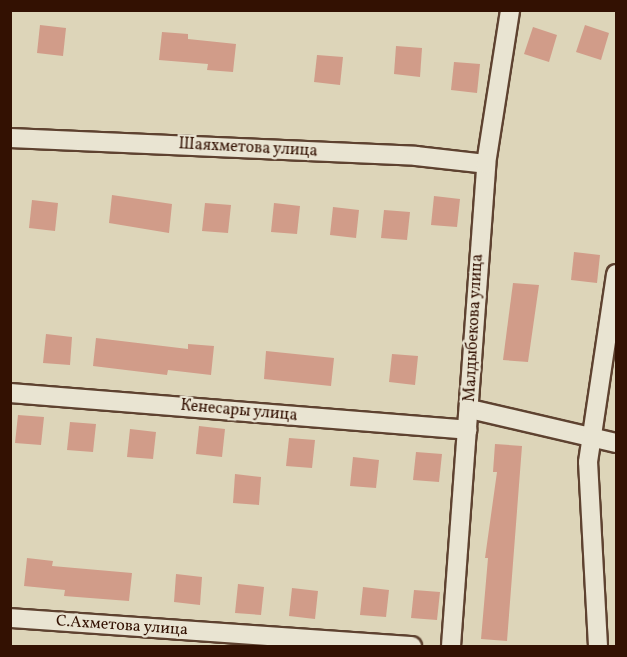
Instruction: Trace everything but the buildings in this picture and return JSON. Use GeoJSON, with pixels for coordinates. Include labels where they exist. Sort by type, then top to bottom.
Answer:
{"type":"FeatureCollection","features":[{"type":"Feature","properties":{"kind":"street","name":"Малдыбекова улица"},"geometry":{"type":"LineString","coordinates":[[450,646],[470,409],[474,286],[486,164],[510,10]]}},
{"type":"Feature","properties":{"kind":"street","name":"Шаяхметова улица"},"geometry":{"type":"LineString","coordinates":[[10,138],[416,156],[486,164]]}},
{"type":"Feature","properties":{"kind":"street"},"geometry":{"type":"LineString","coordinates":[[598,646],[590,436],[616,274]]}},
{"type":"Feature","properties":{"kind":"street","name":"Кенесары улица"},"geometry":{"type":"LineString","coordinates":[[10,393],[468,430]]}},
{"type":"Feature","properties":{"kind":"street"},"geometry":{"type":"LineString","coordinates":[[470,409],[616,443]]}},
{"type":"Feature","properties":{"kind":"street","name":"С.Ахметова улица"},"geometry":{"type":"LineString","coordinates":[[10,618],[412,646]]}}]}
